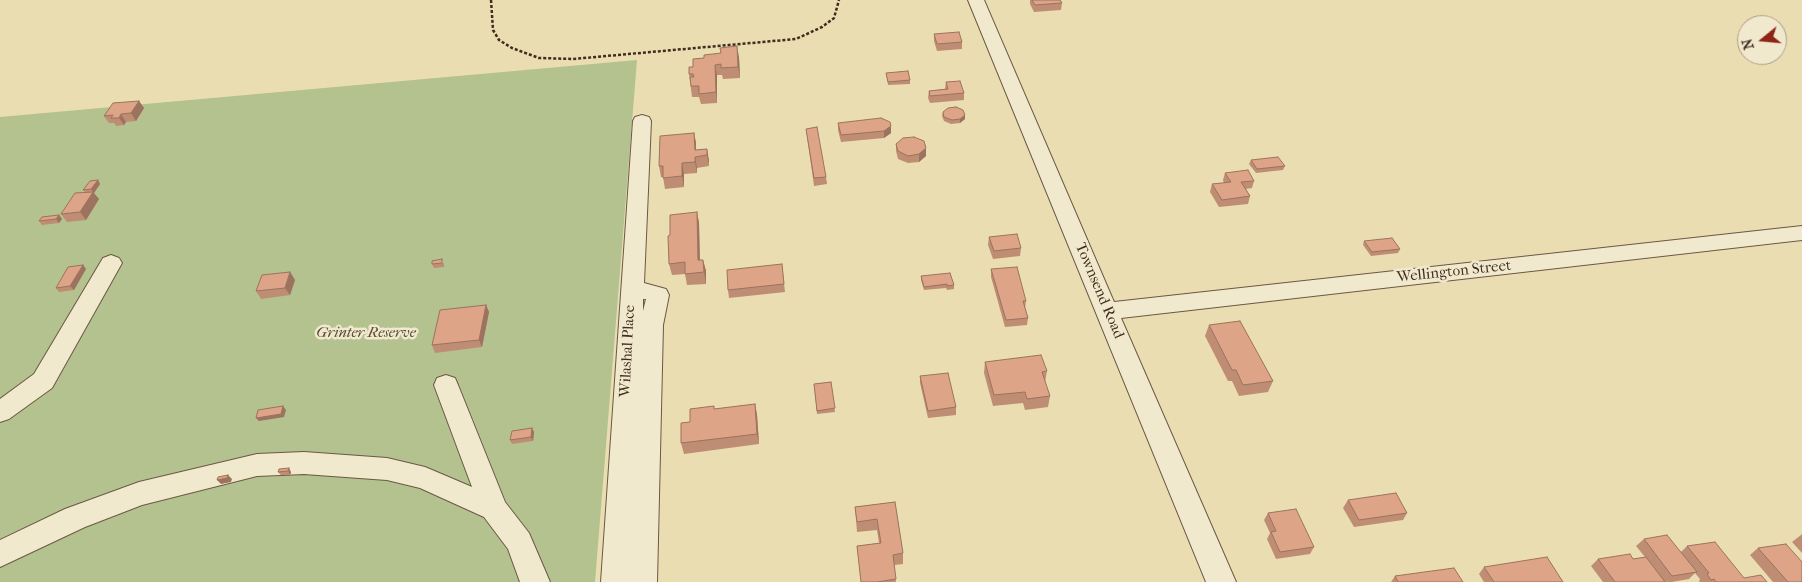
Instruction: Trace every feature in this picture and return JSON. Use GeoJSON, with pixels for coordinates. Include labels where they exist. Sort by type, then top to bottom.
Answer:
{"type":"FeatureCollection","features":[{"type":"Feature","properties":{"kind":"street","name":"Townsend Road"},"geometry":{"type":"LineString","coordinates":[[976,0],[1221,582]]}},
{"type":"Feature","properties":{"kind":"street","name":"Wilashal Place"},"geometry":{"type":"LineString","coordinates":[[616,582],[642,121]]}},
{"type":"Feature","properties":{"kind":"street","name":"Wellington Street"},"geometry":{"type":"LineString","coordinates":[[1107,311],[1802,233]]}},
{"type":"Feature","properties":{"kind":"street"},"geometry":{"type":"LineString","coordinates":[[0,412],[43,382],[111,263]]}},
{"type":"Feature","properties":{"kind":"street"},"geometry":{"type":"LineString","coordinates":[[632,287],[658,295],[651,325],[642,582]]}},
{"type":"Feature","properties":{"kind":"street"},"geometry":{"type":"LineString","coordinates":[[446,386],[494,509],[519,542],[535,582]]}},
{"type":"Feature","properties":{"kind":"street"},"geometry":{"type":"LineString","coordinates":[[0,554],[75,518],[139,494],[186,480],[258,465],[304,463],[387,469],[425,478],[494,509]]}},
{"type":"Feature","properties":{"kind":"path"},"geometry":{"type":"LineString","coordinates":[[491,0],[493,30],[500,40],[512,48],[539,58],[573,59],[796,39],[822,27],[834,18],[839,0]]}},
{"type":"Feature","properties":{"kind":"green space","name":"Grinter Reserve"},"geometry":{"type":"Polygon","coordinates":[[[637,60],[595,582],[0,582],[0,117],[637,60]]]}},
{"type":"Feature","properties":{"kind":"building"},"geometry":{"type":"Polygon","coordinates":[[[1032,0],[1060,0],[1062,3],[1035,5],[1032,0]]]}},
{"type":"Feature","properties":{"kind":"building"},"geometry":{"type":"Polygon","coordinates":[[[959,32],[962,42],[937,44],[934,34],[959,32]]]}},
{"type":"Feature","properties":{"kind":"building"},"geometry":{"type":"Polygon","coordinates":[[[737,46],[738,67],[721,68],[721,64],[715,65],[716,92],[699,94],[699,86],[691,86],[690,77],[694,77],[693,74],[689,74],[689,67],[693,67],[693,59],[704,58],[704,55],[721,53],[720,48],[737,46]]]}},
{"type":"Feature","properties":{"kind":"building"},"geometry":{"type":"Polygon","coordinates":[[[908,71],[910,80],[888,82],[886,73],[908,71]]]}},
{"type":"Feature","properties":{"kind":"building"},"geometry":{"type":"Polygon","coordinates":[[[960,81],[964,93],[930,96],[929,91],[948,89],[946,82],[960,81]]]}},
{"type":"Feature","properties":{"kind":"building"},"geometry":{"type":"Polygon","coordinates":[[[139,101],[131,113],[121,114],[119,118],[111,118],[113,115],[104,116],[113,103],[139,101]]]}},
{"type":"Feature","properties":{"kind":"building"},"geometry":{"type":"Polygon","coordinates":[[[956,107],[963,110],[965,115],[960,119],[952,120],[944,117],[943,112],[948,108],[956,107]]]}},
{"type":"Feature","properties":{"kind":"building"},"geometry":{"type":"Polygon","coordinates":[[[881,118],[890,122],[891,126],[884,131],[841,135],[838,123],[881,118]]]}},
{"type":"Feature","properties":{"kind":"building"},"geometry":{"type":"Polygon","coordinates":[[[817,127],[826,177],[814,178],[806,129],[817,127]]]}},
{"type":"Feature","properties":{"kind":"building"},"geometry":{"type":"Polygon","coordinates":[[[694,133],[695,150],[707,149],[707,155],[695,157],[695,162],[682,163],[682,176],[663,178],[663,166],[659,166],[660,136],[694,133]]]}},
{"type":"Feature","properties":{"kind":"building"},"geometry":{"type":"Polygon","coordinates":[[[914,137],[924,141],[926,148],[919,154],[908,156],[898,151],[896,144],[903,138],[914,137]]]}},
{"type":"Feature","properties":{"kind":"building"},"geometry":{"type":"Polygon","coordinates":[[[1278,157],[1285,166],[1257,169],[1251,160],[1278,157]]]}},
{"type":"Feature","properties":{"kind":"building"},"geometry":{"type":"Polygon","coordinates":[[[1248,170],[1254,181],[1241,182],[1250,196],[1222,200],[1212,184],[1231,182],[1225,173],[1248,170]]]}},
{"type":"Feature","properties":{"kind":"building"},"geometry":{"type":"Polygon","coordinates":[[[98,180],[91,189],[83,190],[90,181],[98,180]]]}},
{"type":"Feature","properties":{"kind":"building"},"geometry":{"type":"Polygon","coordinates":[[[93,192],[80,212],[61,214],[75,193],[93,192]]]}},
{"type":"Feature","properties":{"kind":"building"},"geometry":{"type":"Polygon","coordinates":[[[697,212],[698,260],[703,260],[704,272],[685,274],[685,262],[669,264],[668,236],[670,235],[670,215],[697,212]]]}},
{"type":"Feature","properties":{"kind":"building"},"geometry":{"type":"Polygon","coordinates":[[[59,215],[56,219],[39,221],[42,217],[59,215]]]}},
{"type":"Feature","properties":{"kind":"building"},"geometry":{"type":"Polygon","coordinates":[[[1017,234],[1021,248],[994,251],[989,237],[1017,234]]]}},
{"type":"Feature","properties":{"kind":"building"},"geometry":{"type":"Polygon","coordinates":[[[1392,238],[1400,249],[1372,252],[1364,241],[1392,238]]]}},
{"type":"Feature","properties":{"kind":"building"},"geometry":{"type":"Polygon","coordinates":[[[442,259],[442,263],[432,264],[432,261],[442,259]]]}},
{"type":"Feature","properties":{"kind":"building"},"geometry":{"type":"Polygon","coordinates":[[[782,264],[784,284],[728,290],[727,270],[782,264]]]}},
{"type":"Feature","properties":{"kind":"building"},"geometry":{"type":"Polygon","coordinates":[[[83,265],[70,286],[56,288],[68,267],[83,265]]]}},
{"type":"Feature","properties":{"kind":"building"},"geometry":{"type":"Polygon","coordinates":[[[1017,267],[1026,301],[1023,301],[1028,318],[1006,320],[991,269],[1017,267]]]}},
{"type":"Feature","properties":{"kind":"building"},"geometry":{"type":"Polygon","coordinates":[[[290,272],[285,288],[256,291],[262,275],[290,272]]]}},
{"type":"Feature","properties":{"kind":"building"},"geometry":{"type":"Polygon","coordinates":[[[950,273],[954,285],[924,287],[921,276],[950,273]]]}},
{"type":"Feature","properties":{"kind":"building"},"geometry":{"type":"Polygon","coordinates":[[[486,305],[479,340],[432,345],[440,310],[486,305]]]}},
{"type":"Feature","properties":{"kind":"building"},"geometry":{"type":"Polygon","coordinates":[[[1240,321],[1273,381],[1243,385],[1236,370],[1232,370],[1209,325],[1240,321]]]}},
{"type":"Feature","properties":{"kind":"building"},"geometry":{"type":"Polygon","coordinates":[[[1041,355],[1047,371],[1042,372],[1050,396],[1027,399],[1025,392],[994,395],[985,362],[1041,355]]]}},
{"type":"Feature","properties":{"kind":"building"},"geometry":{"type":"Polygon","coordinates":[[[948,373],[956,407],[928,411],[920,376],[948,373]]]}},
{"type":"Feature","properties":{"kind":"building"},"geometry":{"type":"Polygon","coordinates":[[[831,382],[835,408],[817,411],[814,384],[831,382]]]}},
{"type":"Feature","properties":{"kind":"building"},"geometry":{"type":"Polygon","coordinates":[[[755,404],[757,434],[681,443],[681,423],[690,422],[690,409],[714,406],[714,409],[755,404]]]}},
{"type":"Feature","properties":{"kind":"building"},"geometry":{"type":"Polygon","coordinates":[[[283,406],[281,414],[256,418],[258,410],[283,406]]]}},
{"type":"Feature","properties":{"kind":"building"},"geometry":{"type":"Polygon","coordinates":[[[532,428],[531,437],[510,440],[512,431],[532,428]]]}},
{"type":"Feature","properties":{"kind":"building"},"geometry":{"type":"Polygon","coordinates":[[[289,468],[288,471],[278,472],[279,469],[289,468]]]}},
{"type":"Feature","properties":{"kind":"building"},"geometry":{"type":"Polygon","coordinates":[[[228,475],[227,478],[217,480],[218,477],[228,475]]]}},
{"type":"Feature","properties":{"kind":"building"},"geometry":{"type":"Polygon","coordinates":[[[1396,493],[1407,513],[1359,520],[1348,500],[1396,493]]]}},
{"type":"Feature","properties":{"kind":"building"},"geometry":{"type":"Polygon","coordinates":[[[895,502],[903,553],[893,555],[896,579],[861,582],[857,546],[881,543],[877,519],[857,522],[855,507],[895,502]]]}},
{"type":"Feature","properties":{"kind":"building"},"geometry":{"type":"Polygon","coordinates":[[[1296,509],[1314,547],[1280,552],[1271,532],[1276,531],[1268,513],[1296,509]]]}},
{"type":"Feature","properties":{"kind":"building"},"geometry":{"type":"Polygon","coordinates":[[[1667,535],[1697,572],[1672,576],[1644,539],[1667,535]]]}},
{"type":"Feature","properties":{"kind":"building"},"geometry":{"type":"Polygon","coordinates":[[[1715,542],[1744,578],[1761,575],[1767,582],[1716,582],[1714,579],[1711,580],[1707,574],[1709,573],[1687,546],[1715,542]]]}},
{"type":"Feature","properties":{"kind":"building"},"geometry":{"type":"Polygon","coordinates":[[[1786,544],[1802,562],[1802,582],[1788,582],[1758,548],[1786,544]]]}},
{"type":"Feature","properties":{"kind":"building"},"geometry":{"type":"Polygon","coordinates":[[[1630,554],[1633,559],[1646,557],[1665,582],[1615,582],[1598,559],[1630,554]]]}},
{"type":"Feature","properties":{"kind":"building"},"geometry":{"type":"Polygon","coordinates":[[[1547,557],[1563,582],[1494,582],[1484,567],[1547,557]]]}},
{"type":"Feature","properties":{"kind":"building"},"geometry":{"type":"Polygon","coordinates":[[[1454,568],[1463,582],[1398,582],[1395,576],[1454,568]]]}}]}
